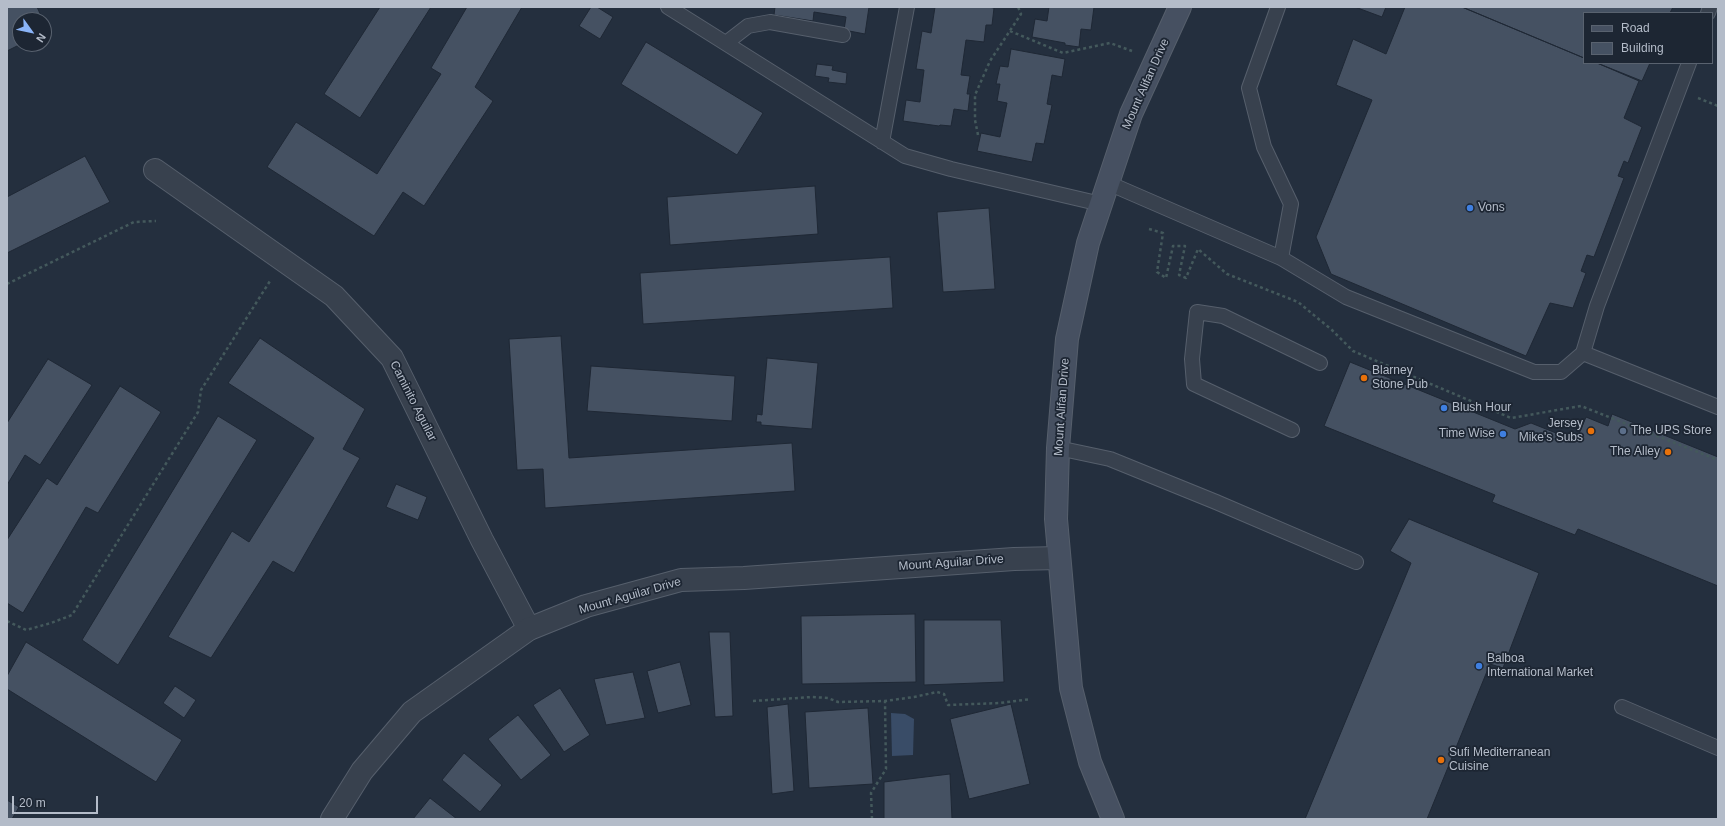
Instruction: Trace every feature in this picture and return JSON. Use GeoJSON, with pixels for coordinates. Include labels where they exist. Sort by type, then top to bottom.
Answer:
{"type":"FeatureCollection","features":[{"type":"Feature","properties":{"kind":"main road","name":"Mount Alifan Drive"},"geometry":{"type":"LineString","coordinates":[[1113,819],[1090,762],[1071,688],[1056,519],[1058,448],[1067,339],[1088,243],[1131,114],[1180,7]]}},
{"type":"Feature","properties":{"kind":"street","name":"Caminito Aguilar"},"geometry":{"type":"LineString","coordinates":[[155,170],[334,296],[392,358],[482,540],[529,629]]}},
{"type":"Feature","properties":{"kind":"street","name":"Mount Aguilar Drive"},"geometry":{"type":"LineString","coordinates":[[332,819],[362,771],[412,712],[529,629],[586,606],[681,580],[1014,559],[1059,558]]}},
{"type":"Feature","properties":{"kind":"lane"},"geometry":{"type":"LineString","coordinates":[[668,7],[904,156],[951,169],[1101,204]]}},
{"type":"Feature","properties":{"kind":"lane"},"geometry":{"type":"LineString","coordinates":[[882,142],[907,7]]}},
{"type":"Feature","properties":{"kind":"lane"},"geometry":{"type":"LineString","coordinates":[[1278,7],[1249,88],[1264,147],[1291,204],[1281,258]]}},
{"type":"Feature","properties":{"kind":"lane"},"geometry":{"type":"LineString","coordinates":[[726,43],[748,26],[770,22],[843,35]]}},
{"type":"Feature","properties":{"kind":"lane"},"geometry":{"type":"LineString","coordinates":[[1108,183],[1281,258],[1346,297],[1534,372],[1561,372],[1583,353],[1597,306],[1689,64]]}},
{"type":"Feature","properties":{"kind":"lane"},"geometry":{"type":"LineString","coordinates":[[1292,430],[1194,384],[1192,359],[1197,312],[1223,316],[1320,363]]}},
{"type":"Feature","properties":{"kind":"lane"},"geometry":{"type":"LineString","coordinates":[[1583,353],[1718,407]]}},
{"type":"Feature","properties":{"kind":"lane"},"geometry":{"type":"LineString","coordinates":[[1058,448],[1110,459],[1216,502],[1356,562]]}},
{"type":"Feature","properties":{"kind":"lane"},"geometry":{"type":"LineString","coordinates":[[1622,707],[1718,748]]}},
{"type":"Feature","properties":{"kind":"path"},"geometry":{"type":"LineString","coordinates":[[978,135],[975,120],[975,95],[990,61],[1021,14],[1018,7]]}},
{"type":"Feature","properties":{"kind":"path"},"geometry":{"type":"LineString","coordinates":[[1010,31],[1063,53],[1110,43],[1156,59]]}},
{"type":"Feature","properties":{"kind":"path"},"geometry":{"type":"LineString","coordinates":[[7,284],[134,222],[156,221]]}},
{"type":"Feature","properties":{"kind":"path"},"geometry":{"type":"LineString","coordinates":[[1149,229],[1163,233],[1156,272],[1166,278],[1172,246],[1185,246],[1179,275],[1186,278],[1198,249],[1227,274],[1298,302],[1332,330],[1353,351],[1511,418],[1581,406],[1718,460]]}},
{"type":"Feature","properties":{"kind":"path"},"geometry":{"type":"LineString","coordinates":[[7,621],[26,630],[72,615],[198,412],[202,390],[268,283],[281,259]]}},
{"type":"Feature","properties":{"kind":"path"},"geometry":{"type":"LineString","coordinates":[[753,702],[812,697],[828,698],[838,702],[885,701],[937,692],[944,694],[948,705],[1031,700]]}},
{"type":"Feature","properties":{"kind":"path"},"geometry":{"type":"LineString","coordinates":[[872,819],[871,793],[886,769],[885,701]]}},
{"type":"Feature","properties":{"kind":"water"},"geometry":{"type":"Polygon","coordinates":[[[891,713],[905,714],[914,719],[913,755],[892,756],[891,713]]]}},
{"type":"Feature","properties":{"kind":"building"},"geometry":{"type":"Polygon","coordinates":[[[7,7],[37,7],[39,12],[12,12],[12,48],[7,51],[7,7]]]}},
{"type":"Feature","properties":{"kind":"building"},"geometry":{"type":"Polygon","coordinates":[[[380,7],[431,7],[360,118],[324,94],[380,7]]]}},
{"type":"Feature","properties":{"kind":"building"},"geometry":{"type":"Polygon","coordinates":[[[467,7],[522,7],[475,87],[493,101],[424,206],[403,192],[374,236],[267,167],[296,122],[377,174],[441,74],[431,68],[467,7]]]}},
{"type":"Feature","properties":{"kind":"building"},"geometry":{"type":"Polygon","coordinates":[[[591,7],[597,7],[613,17],[600,39],[579,26],[591,7]]]}},
{"type":"Feature","properties":{"kind":"building"},"geometry":{"type":"Polygon","coordinates":[[[775,7],[869,7],[865,34],[844,30],[846,17],[814,12],[813,21],[774,15],[775,7]]]}},
{"type":"Feature","properties":{"kind":"building"},"geometry":{"type":"Polygon","coordinates":[[[935,7],[994,8],[992,25],[986,25],[984,42],[966,40],[961,75],[970,76],[967,94],[970,94],[968,111],[954,109],[951,126],[939,126],[903,121],[906,100],[920,102],[924,70],[916,69],[922,31],[931,33],[935,7]]]}},
{"type":"Feature","properties":{"kind":"building"},"geometry":{"type":"Polygon","coordinates":[[[1049,7],[1094,7],[1091,30],[1081,29],[1079,47],[1032,37],[1035,19],[1047,21],[1049,7]]]}},
{"type":"Feature","properties":{"kind":"building"},"geometry":{"type":"Polygon","coordinates":[[[1355,7],[1386,7],[1382,17],[1355,7]]]}},
{"type":"Feature","properties":{"kind":"building","name":"Vons"},"geometry":{"type":"Polygon","coordinates":[[[1405,7],[1462,7],[1583,58],[1583,64],[1599,64],[1639,81],[1624,118],[1642,127],[1628,163],[1624,161],[1618,176],[1624,178],[1594,257],[1587,255],[1581,271],[1586,273],[1573,308],[1550,303],[1526,356],[1331,274],[1316,237],[1372,100],[1336,85],[1353,39],[1386,54],[1405,7]]]}},
{"type":"Feature","properties":{"kind":"building"},"geometry":{"type":"Polygon","coordinates":[[[1462,7],[1673,7],[1670,12],[1583,12],[1583,58],[1462,7]]]}},
{"type":"Feature","properties":{"kind":"building"},"geometry":{"type":"Polygon","coordinates":[[[646,42],[763,113],[737,155],[621,84],[646,42]]]}},
{"type":"Feature","properties":{"kind":"building"},"geometry":{"type":"Polygon","coordinates":[[[1011,49],[1065,59],[1062,77],[1052,75],[1047,104],[1052,105],[1044,144],[1036,143],[1032,162],[977,151],[981,133],[1000,137],[1007,103],[997,101],[1000,84],[996,84],[1000,66],[1008,67],[1011,49]]]}},
{"type":"Feature","properties":{"kind":"building"},"geometry":{"type":"Polygon","coordinates":[[[817,64],[833,66],[832,70],[847,73],[846,84],[828,82],[829,78],[815,76],[817,64]]]}},
{"type":"Feature","properties":{"kind":"building"},"geometry":{"type":"Polygon","coordinates":[[[1600,64],[1650,64],[1642,81],[1600,64]]]}},
{"type":"Feature","properties":{"kind":"building"},"geometry":{"type":"Polygon","coordinates":[[[85,156],[110,202],[7,253],[7,197],[85,156]]]}},
{"type":"Feature","properties":{"kind":"building"},"geometry":{"type":"Polygon","coordinates":[[[815,186],[818,234],[670,245],[667,197],[815,186]]]}},
{"type":"Feature","properties":{"kind":"building"},"geometry":{"type":"Polygon","coordinates":[[[989,208],[995,289],[943,292],[937,212],[989,208]]]}},
{"type":"Feature","properties":{"kind":"building"},"geometry":{"type":"Polygon","coordinates":[[[890,257],[893,308],[643,324],[640,273],[890,257]]]}},
{"type":"Feature","properties":{"kind":"building"},"geometry":{"type":"Polygon","coordinates":[[[561,336],[569,458],[792,443],[795,491],[545,508],[543,469],[517,470],[509,339],[561,336]]]}},
{"type":"Feature","properties":{"kind":"building"},"geometry":{"type":"Polygon","coordinates":[[[260,338],[365,409],[343,449],[360,458],[294,573],[273,561],[211,658],[168,637],[232,531],[249,542],[314,438],[228,383],[260,338]]]}},
{"type":"Feature","properties":{"kind":"building"},"geometry":{"type":"Polygon","coordinates":[[[767,358],[818,363],[812,429],[761,425],[761,422],[756,422],[757,414],[762,415],[767,358]]]}},
{"type":"Feature","properties":{"kind":"building"},"geometry":{"type":"Polygon","coordinates":[[[48,359],[92,385],[40,465],[25,455],[7,485],[7,423],[48,359]]]}},
{"type":"Feature","properties":{"kind":"building"},"geometry":{"type":"Polygon","coordinates":[[[1350,362],[1515,429],[1531,423],[1576,441],[1586,417],[1608,426],[1612,414],[1718,457],[1718,586],[1578,529],[1575,535],[1492,502],[1495,495],[1324,426],[1350,362]]]}},
{"type":"Feature","properties":{"kind":"building"},"geometry":{"type":"Polygon","coordinates":[[[591,366],[735,376],[732,421],[587,411],[591,366]]]}},
{"type":"Feature","properties":{"kind":"building"},"geometry":{"type":"Polygon","coordinates":[[[120,386],[161,412],[98,513],[86,507],[23,613],[7,603],[7,540],[47,478],[57,485],[120,386]]]}},
{"type":"Feature","properties":{"kind":"building"},"geometry":{"type":"Polygon","coordinates":[[[218,416],[257,440],[118,665],[82,640],[218,416]]]}},
{"type":"Feature","properties":{"kind":"building"},"geometry":{"type":"Polygon","coordinates":[[[396,484],[427,497],[418,520],[386,507],[396,484]]]}},
{"type":"Feature","properties":{"kind":"building"},"geometry":{"type":"Polygon","coordinates":[[[1409,519],[1539,573],[1503,668],[1490,664],[1427,819],[1305,819],[1411,563],[1390,551],[1409,519]]]}},
{"type":"Feature","properties":{"kind":"building"},"geometry":{"type":"Polygon","coordinates":[[[915,614],[916,682],[802,684],[801,616],[915,614]]]}},
{"type":"Feature","properties":{"kind":"building"},"geometry":{"type":"Polygon","coordinates":[[[924,620],[1001,620],[1004,682],[924,685],[924,620]]]}},
{"type":"Feature","properties":{"kind":"building"},"geometry":{"type":"Polygon","coordinates":[[[709,632],[730,632],[733,716],[715,717],[709,632]]]}},
{"type":"Feature","properties":{"kind":"building"},"geometry":{"type":"Polygon","coordinates":[[[26,642],[182,740],[156,782],[7,689],[7,676],[26,642]]]}},
{"type":"Feature","properties":{"kind":"building"},"geometry":{"type":"Polygon","coordinates":[[[680,662],[691,705],[658,713],[647,671],[680,662]]]}},
{"type":"Feature","properties":{"kind":"building"},"geometry":{"type":"Polygon","coordinates":[[[633,672],[645,718],[606,725],[594,679],[633,672]]]}},
{"type":"Feature","properties":{"kind":"building"},"geometry":{"type":"Polygon","coordinates":[[[175,686],[196,700],[184,718],[163,703],[175,686]]]}},
{"type":"Feature","properties":{"kind":"building"},"geometry":{"type":"Polygon","coordinates":[[[560,688],[590,735],[564,752],[533,705],[560,688]]]}},
{"type":"Feature","properties":{"kind":"building"},"geometry":{"type":"Polygon","coordinates":[[[788,704],[794,791],[772,794],[767,707],[788,704]]]}},
{"type":"Feature","properties":{"kind":"building"},"geometry":{"type":"Polygon","coordinates":[[[1011,704],[1030,784],[969,799],[950,719],[1011,704]]]}},
{"type":"Feature","properties":{"kind":"building"},"geometry":{"type":"Polygon","coordinates":[[[868,708],[873,784],[809,788],[805,712],[868,708]]]}},
{"type":"Feature","properties":{"kind":"building"},"geometry":{"type":"Polygon","coordinates":[[[518,715],[551,755],[521,780],[488,739],[518,715]]]}},
{"type":"Feature","properties":{"kind":"building"},"geometry":{"type":"Polygon","coordinates":[[[464,753],[502,785],[480,812],[442,780],[464,753]]]}},
{"type":"Feature","properties":{"kind":"building"},"geometry":{"type":"Polygon","coordinates":[[[950,774],[952,819],[884,819],[884,782],[950,774]]]}},
{"type":"Feature","properties":{"kind":"building"},"geometry":{"type":"Polygon","coordinates":[[[430,798],[457,819],[413,819],[430,798]]]}},
{"type":"Feature","properties":{"kind":"building"},"geometry":{"type":"Polygon","coordinates":[[[7,800],[19,807],[12,819],[7,819],[7,800]]]}},
{"type":"Feature","properties":{"kind":"place","name":"Vons"},"geometry":{"type":"Point","coordinates":[1470,208]}},
{"type":"Feature","properties":{"kind":"place","name":"Blarney Stone Pub"},"geometry":{"type":"Point","coordinates":[1364,378]}},
{"type":"Feature","properties":{"kind":"place","name":"Blush Hour"},"geometry":{"type":"Point","coordinates":[1444,408]}},
{"type":"Feature","properties":{"kind":"place","name":"Jersey Mike's Subs"},"geometry":{"type":"Point","coordinates":[1591,431]}},
{"type":"Feature","properties":{"kind":"place","name":"The UPS Store"},"geometry":{"type":"Point","coordinates":[1623,431]}},
{"type":"Feature","properties":{"kind":"place","name":"Time Wise"},"geometry":{"type":"Point","coordinates":[1503,434]}},
{"type":"Feature","properties":{"kind":"place","name":"The Alley"},"geometry":{"type":"Point","coordinates":[1668,452]}},
{"type":"Feature","properties":{"kind":"place","name":"Balboa International Market"},"geometry":{"type":"Point","coordinates":[1479,666]}},
{"type":"Feature","properties":{"kind":"place","name":"Sufi Mediterranean Cuisine"},"geometry":{"type":"Point","coordinates":[1441,760]}}]}
